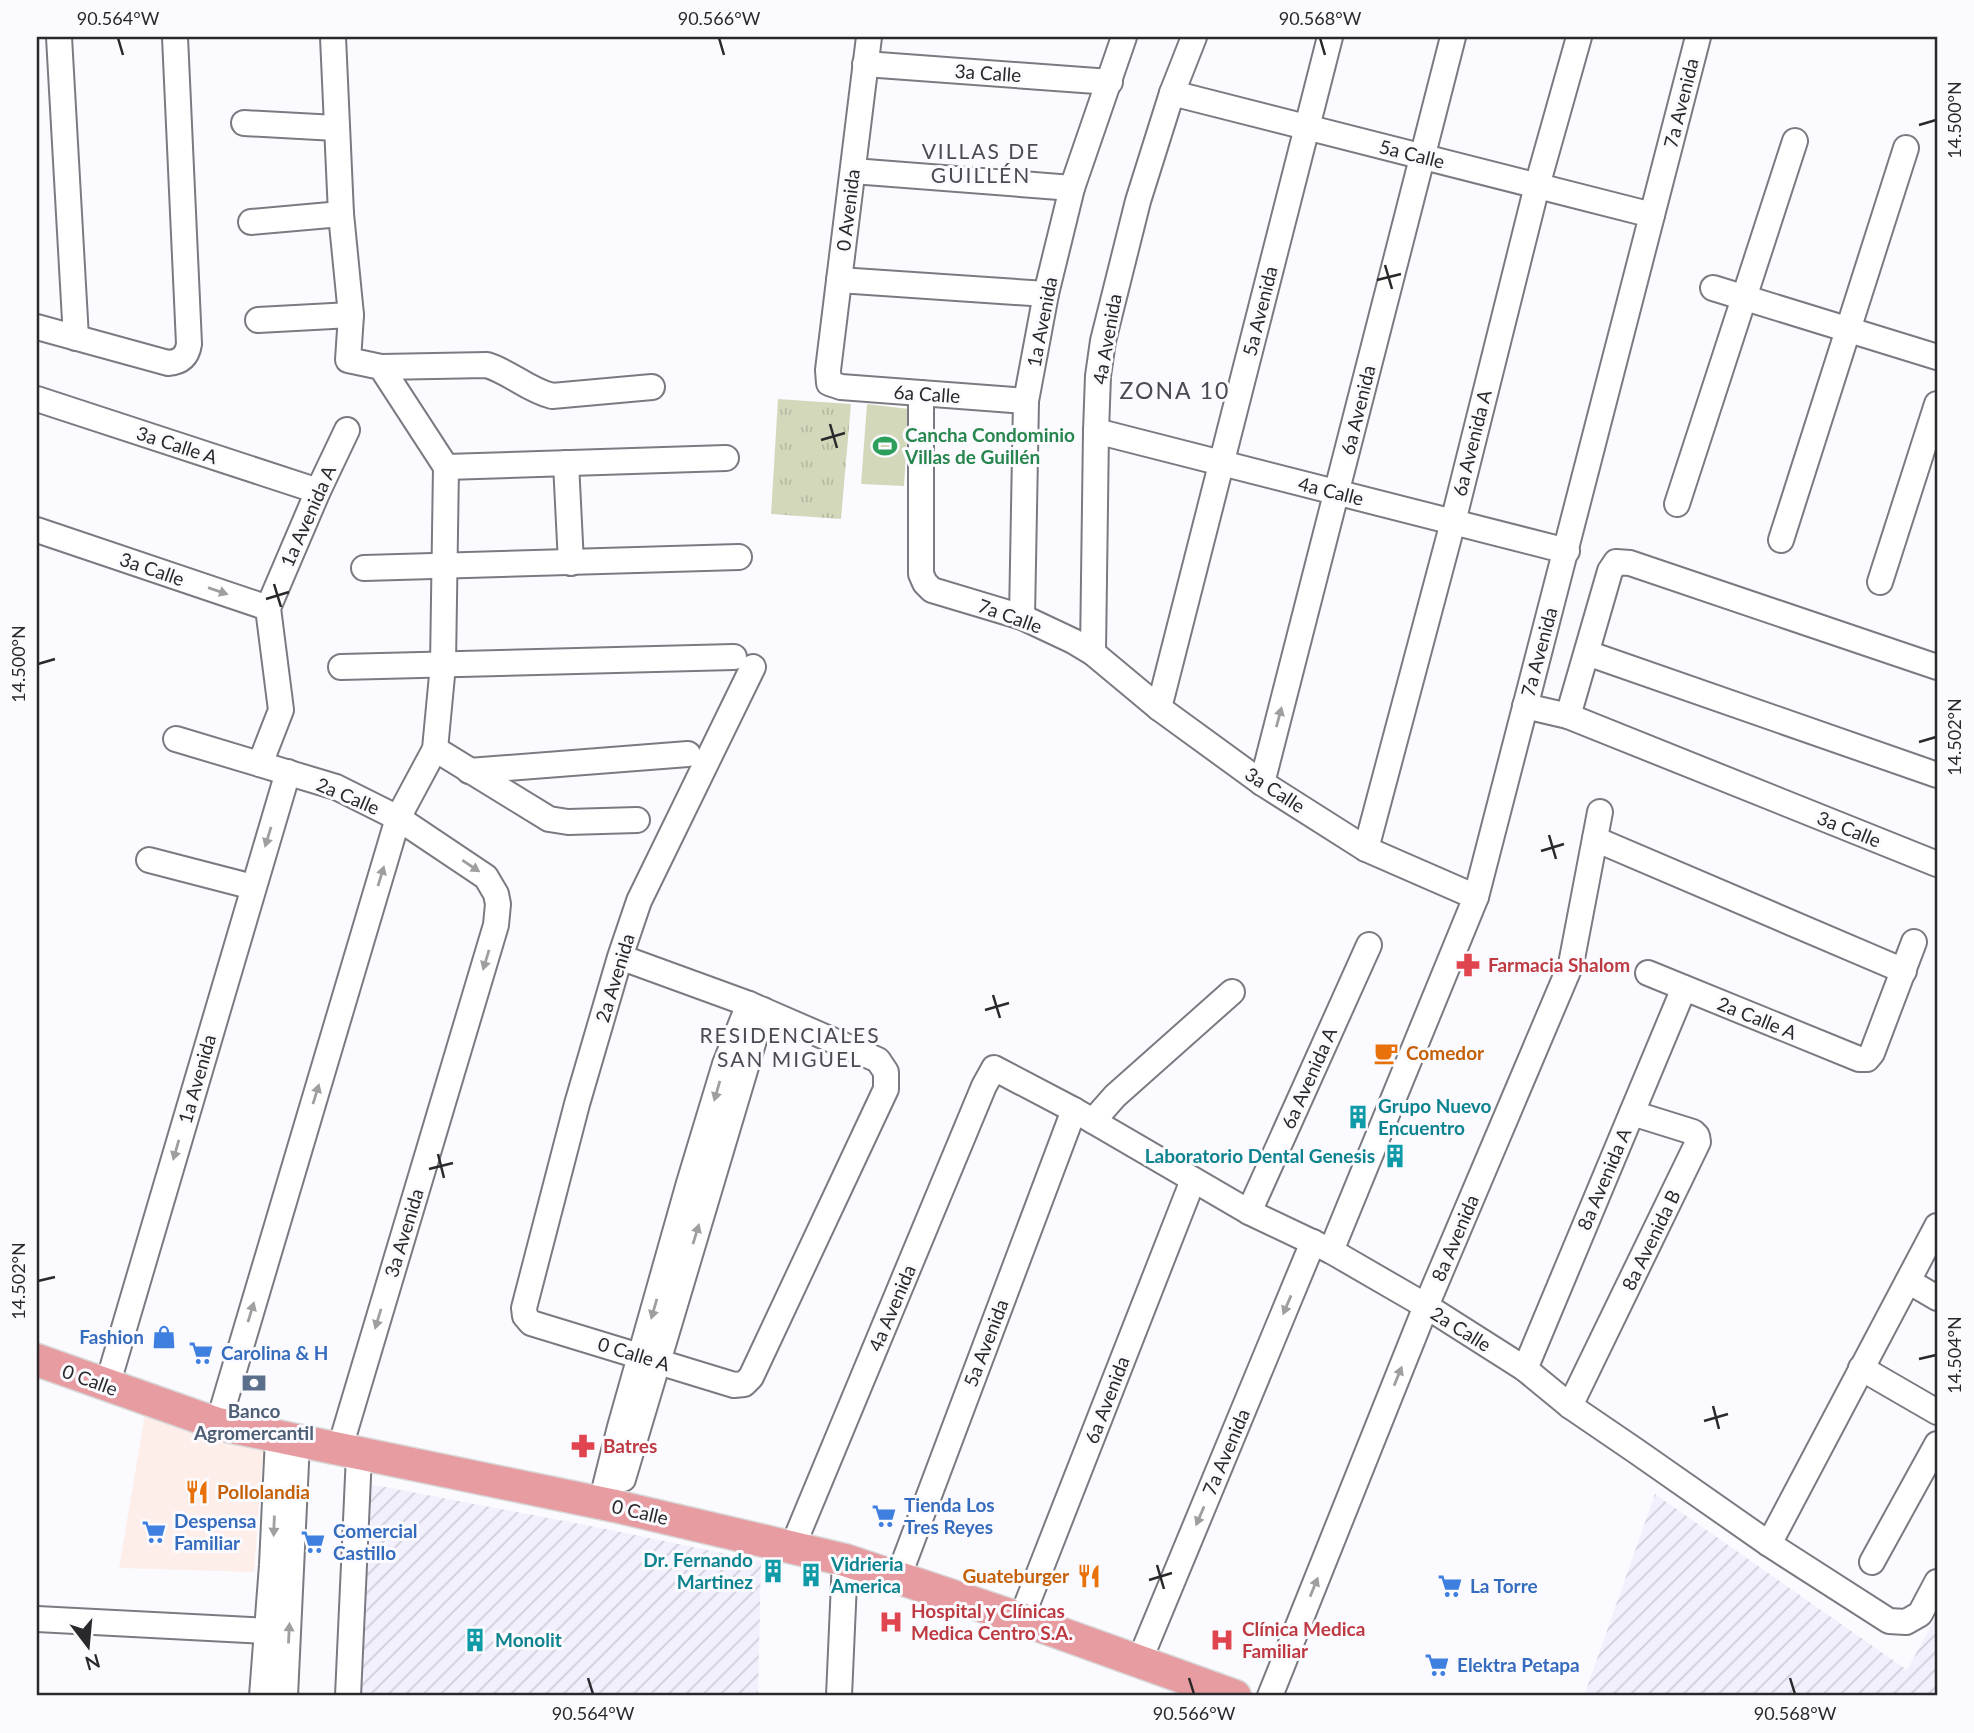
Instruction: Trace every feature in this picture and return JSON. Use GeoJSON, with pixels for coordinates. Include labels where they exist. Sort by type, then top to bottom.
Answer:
{"type":"FeatureCollection","features":[{"type":"Feature","properties":{"kind":"main road","name":"0 Calle"},"geometry":{"type":"LineString","coordinates":[[37,1360],[218,1424],[608,1505],[845,1560],[1021,1619],[1235,1696]]}},
{"type":"Feature","properties":{"kind":"street"},"geometry":{"type":"LineString","coordinates":[[59,37],[76,338]]}},
{"type":"Feature","properties":{"kind":"street"},"geometry":{"type":"LineString","coordinates":[[37,327],[168,363],[181,360],[188,349],[184,201],[175,37]]}},
{"type":"Feature","properties":{"kind":"street"},"geometry":{"type":"LineString","coordinates":[[333,37],[341,214],[351,315],[348,360],[381,367],[487,365],[552,396],[652,387]]}},
{"type":"Feature","properties":{"kind":"street","name":"0 Avenida"},"geometry":{"type":"LineString","coordinates":[[829,383],[828,370],[869,37]]}},
{"type":"Feature","properties":{"kind":"street","name":"1a Avenida"},"geometry":{"type":"LineString","coordinates":[[1021,617],[1026,401],[1046,294],[1072,188],[1111,82],[1124,37]]}},
{"type":"Feature","properties":{"kind":"street","name":"4a Avenida"},"geometry":{"type":"LineString","coordinates":[[1093,653],[1096,431],[1098,376],[1103,341],[1135,212],[1172,93],[1194,37]]}},
{"type":"Feature","properties":{"kind":"street","name":"5a Avenida"},"geometry":{"type":"LineString","coordinates":[[1159,708],[1330,37]]}},
{"type":"Feature","properties":{"kind":"street","name":"6a Avenida"},"geometry":{"type":"LineString","coordinates":[[1262,783],[1453,37]]}},
{"type":"Feature","properties":{"kind":"street","name":"6a Avenida A"},"geometry":{"type":"LineString","coordinates":[[1366,849],[1453,522],[1536,186],[1579,37]]}},
{"type":"Feature","properties":{"kind":"street","name":"7a Avenida"},"geometry":{"type":"LineString","coordinates":[[1139,1662],[1476,897],[1698,37]]}},
{"type":"Feature","properties":{"kind":"street","name":"3a Calle"},"geometry":{"type":"LineString","coordinates":[[865,65],[1111,82]]}},
{"type":"Feature","properties":{"kind":"street","name":"5a Calle"},"geometry":{"type":"LineString","coordinates":[[1172,93],[1652,215]]}},
{"type":"Feature","properties":{"kind":"street"},"geometry":{"type":"LineString","coordinates":[[244,123],[336,128]]}},
{"type":"Feature","properties":{"kind":"street"},"geometry":{"type":"LineString","coordinates":[[1677,504],[1795,141]]}},
{"type":"Feature","properties":{"kind":"street"},"geometry":{"type":"LineString","coordinates":[[1781,540],[1906,148]]}},
{"type":"Feature","properties":{"kind":"street"},"geometry":{"type":"LineString","coordinates":[[852,171],[1072,188]]}},
{"type":"Feature","properties":{"kind":"street"},"geometry":{"type":"LineString","coordinates":[[251,222],[341,214]]}},
{"type":"Feature","properties":{"kind":"street"},"geometry":{"type":"LineString","coordinates":[[839,280],[1046,294]]}},
{"type":"Feature","properties":{"kind":"street"},"geometry":{"type":"LineString","coordinates":[[1713,288],[1937,356]]}},
{"type":"Feature","properties":{"kind":"street"},"geometry":{"type":"LineString","coordinates":[[258,320],[351,315]]}},
{"type":"Feature","properties":{"kind":"street"},"geometry":{"type":"LineString","coordinates":[[218,1424],[398,818],[435,749],[443,665],[446,467],[381,367]]}},
{"type":"Feature","properties":{"kind":"street","name":"6a Calle"},"geometry":{"type":"LineString","coordinates":[[829,383],[841,387],[1026,401]]}},
{"type":"Feature","properties":{"kind":"street","name":"7a Calle"},"geometry":{"type":"LineString","coordinates":[[921,393],[921,574],[925,583],[932,590],[1021,617],[1093,653]]}},
{"type":"Feature","properties":{"kind":"street","name":"3a Calle A"},"geometry":{"type":"LineString","coordinates":[[37,399],[318,491]]}},
{"type":"Feature","properties":{"kind":"street"},"geometry":{"type":"LineString","coordinates":[[1880,582],[1937,404]]}},
{"type":"Feature","properties":{"kind":"street","name":"1a Avenida A"},"geometry":{"type":"LineString","coordinates":[[268,608],[347,430]]}},
{"type":"Feature","properties":{"kind":"street","name":"4a Calle"},"geometry":{"type":"LineString","coordinates":[[1096,431],[1567,551]]}},
{"type":"Feature","properties":{"kind":"street"},"geometry":{"type":"LineString","coordinates":[[446,467],[726,458]]}},
{"type":"Feature","properties":{"kind":"street"},"geometry":{"type":"LineString","coordinates":[[566,463],[571,563]]}},
{"type":"Feature","properties":{"kind":"street","name":"3a Calle"},"geometry":{"type":"LineString","coordinates":[[37,530],[268,608]]}},
{"type":"Feature","properties":{"kind":"street"},"geometry":{"type":"LineString","coordinates":[[364,568],[739,557]]}},
{"type":"Feature","properties":{"kind":"street"},"geometry":{"type":"LineString","coordinates":[[1568,716],[1610,572],[1616,562],[1630,563],[1937,667]]}},
{"type":"Feature","properties":{"kind":"street"},"geometry":{"type":"LineString","coordinates":[[260,764],[281,710],[268,608]]}},
{"type":"Feature","properties":{"kind":"street","name":"3a Calle"},"geometry":{"type":"LineString","coordinates":[[1093,653],[1159,708],[1262,783],[1366,849],[1476,897]]}},
{"type":"Feature","properties":{"kind":"street"},"geometry":{"type":"LineString","coordinates":[[1587,653],[1937,775]]}},
{"type":"Feature","properties":{"kind":"street","name":"2a Avenida"},"geometry":{"type":"LineString","coordinates":[[443,665],[743,662],[639,901],[577,1104],[524,1308]]}},
{"type":"Feature","properties":{"kind":"street"},"geometry":{"type":"LineString","coordinates":[[341,667],[443,665]]}},
{"type":"Feature","properties":{"kind":"street","name":"3a Calle"},"geometry":{"type":"LineString","coordinates":[[1525,706],[1568,716],[1937,864]]}},
{"type":"Feature","properties":{"kind":"street","name":"2a Calle"},"geometry":{"type":"LineString","coordinates":[[176,739],[336,787],[398,818],[486,877],[496,894]]}},
{"type":"Feature","properties":{"kind":"street"},"geometry":{"type":"LineString","coordinates":[[435,749],[549,820],[637,820]]}},
{"type":"Feature","properties":{"kind":"street"},"geometry":{"type":"LineString","coordinates":[[469,771],[688,754]]}},
{"type":"Feature","properties":{"kind":"street","name":"1a Avenida"},"geometry":{"type":"LineString","coordinates":[[107,1386],[288,772]]}},
{"type":"Feature","properties":{"kind":"street","name":"8a Avenida"},"geometry":{"type":"LineString","coordinates":[[1270,1696],[1426,1306],[1571,964],[1600,812]]}},
{"type":"Feature","properties":{"kind":"street"},"geometry":{"type":"LineString","coordinates":[[1595,839],[1904,971],[1914,942]]}},
{"type":"Feature","properties":{"kind":"street"},"geometry":{"type":"LineString","coordinates":[[149,860],[253,887]]}},
{"type":"Feature","properties":{"kind":"street","name":"3a Avenida"},"geometry":{"type":"LineString","coordinates":[[348,1696],[349,1453],[496,925],[496,894]]}},
{"type":"Feature","properties":{"kind":"street","name":"6a Avenida A"},"geometry":{"type":"LineString","coordinates":[[1249,1212],[1369,945]]}},
{"type":"Feature","properties":{"kind":"street"},"geometry":{"type":"LineString","coordinates":[[608,1505],[699,1186],[725,1064],[756,1007],[621,957]]}},
{"type":"Feature","properties":{"kind":"street","name":"2a Calle A"},"geometry":{"type":"LineString","coordinates":[[1648,973],[1859,1059],[1867,1059],[1872,1053],[1904,971]]}},
{"type":"Feature","properties":{"kind":"street","name":"8a Avenida A"},"geometry":{"type":"LineString","coordinates":[[1525,1369],[1684,989]]}},
{"type":"Feature","properties":{"kind":"street"},"geometry":{"type":"LineString","coordinates":[[1083,1115],[1115,1096],[1232,992]]}},
{"type":"Feature","properties":{"kind":"street","name":"0 Calle A"},"geometry":{"type":"LineString","coordinates":[[524,1308],[531,1323],[734,1385],[744,1384],[751,1377],[886,1089],[886,1072],[877,1060],[756,1007]]}},
{"type":"Feature","properties":{"kind":"street","name":"4a Avenida"},"geometry":{"type":"LineString","coordinates":[[792,1548],[984,1086],[994,1068]]}},
{"type":"Feature","properties":{"kind":"street","name":"2a Calle"},"geometry":{"type":"LineString","coordinates":[[994,1068],[1083,1115],[1249,1212],[1322,1247],[1426,1306],[1525,1369],[1570,1406],[1769,1544],[1888,1621],[1906,1622],[1920,1614],[1937,1582]]}},
{"type":"Feature","properties":{"kind":"street","name":"8a Avenida B"},"geometry":{"type":"LineString","coordinates":[[1570,1406],[1698,1142],[1693,1132],[1632,1113]]}},
{"type":"Feature","properties":{"kind":"street","name":"5a Avenida"},"geometry":{"type":"LineString","coordinates":[[898,1578],[1083,1115]]}},
{"type":"Feature","properties":{"kind":"street","name":"6a Avenida"},"geometry":{"type":"LineString","coordinates":[[1021,1619],[1193,1180]]}},
{"type":"Feature","properties":{"kind":"street"},"geometry":{"type":"LineString","coordinates":[[1769,1544],[1937,1226]]}},
{"type":"Feature","properties":{"kind":"street"},"geometry":{"type":"LineString","coordinates":[[1908,1281],[1937,1298]]}},
{"type":"Feature","properties":{"kind":"street"},"geometry":{"type":"LineString","coordinates":[[1861,1368],[1937,1412]]}},
{"type":"Feature","properties":{"kind":"street"},"geometry":{"type":"LineString","coordinates":[[262,1696],[287,1440]]}},
{"type":"Feature","properties":{"kind":"street"},"geometry":{"type":"LineString","coordinates":[[285,1696],[287,1440]]}},
{"type":"Feature","properties":{"kind":"street"},"geometry":{"type":"LineString","coordinates":[[1872,1562],[1937,1444]]}},
{"type":"Feature","properties":{"kind":"street"},"geometry":{"type":"LineString","coordinates":[[839,1696],[845,1560]]}},
{"type":"Feature","properties":{"kind":"street"},"geometry":{"type":"LineString","coordinates":[[37,1619],[268,1631]]}},
{"type":"Feature","properties":{"kind":"shaded area"},"geometry":{"type":"Polygon","coordinates":[[[145,1413],[264,1441],[254,1572],[119,1568],[145,1413]]]}},
{"type":"Feature","properties":{"kind":"shaded area"},"geometry":{"type":"Polygon","coordinates":[[[369,1484],[761,1561],[758,1696],[360,1696],[369,1484]]]}},
{"type":"Feature","properties":{"kind":"shaded area"},"geometry":{"type":"Polygon","coordinates":[[[1655,1494],[1907,1670],[1937,1615],[1937,1696],[1584,1696],[1655,1494]]]}},
{"type":"Feature","properties":{"kind":"green space"},"geometry":{"type":"Polygon","coordinates":[[[778,399],[851,404],[841,519],[771,514],[778,399]]]}},
{"type":"Feature","properties":{"kind":"green space","name":"Cancha Condominio Villas de Guillén"},"geometry":{"type":"Polygon","coordinates":[[[867,404],[909,409],[904,486],[861,484],[867,404]]]}},
{"type":"Feature","properties":{"kind":"place","name":"Cancha Condominio Villas de Guillén"},"geometry":{"type":"Point","coordinates":[885,446]}},
{"type":"Feature","properties":{"kind":"place","name":"Farmacia Shalom"},"geometry":{"type":"Point","coordinates":[1468,965]}},
{"type":"Feature","properties":{"kind":"place","name":"Comedor"},"geometry":{"type":"Point","coordinates":[1386,1053]}},
{"type":"Feature","properties":{"kind":"place","name":"Grupo Nuevo Encuentro"},"geometry":{"type":"Point","coordinates":[1358,1117]}},
{"type":"Feature","properties":{"kind":"place","name":"Laboratorio Dental Genesis"},"geometry":{"type":"Point","coordinates":[1395,1156]}},
{"type":"Feature","properties":{"kind":"place","name":"Fashion"},"geometry":{"type":"Point","coordinates":[164,1337]}},
{"type":"Feature","properties":{"kind":"place","name":"Carolina & H"},"geometry":{"type":"Point","coordinates":[201,1353]}},
{"type":"Feature","properties":{"kind":"place","name":"Banco Agromercantil"},"geometry":{"type":"Point","coordinates":[254,1383]}},
{"type":"Feature","properties":{"kind":"place","name":"Batres"},"geometry":{"type":"Point","coordinates":[583,1446]}},
{"type":"Feature","properties":{"kind":"place","name":"Pollolandia"},"geometry":{"type":"Point","coordinates":[197,1492]}},
{"type":"Feature","properties":{"kind":"place","name":"Tienda Los Tres Reyes"},"geometry":{"type":"Point","coordinates":[884,1516]}},
{"type":"Feature","properties":{"kind":"place","name":"Despensa Familiar"},"geometry":{"type":"Point","coordinates":[154,1532]}},
{"type":"Feature","properties":{"kind":"place","name":"Comercial Castillo"},"geometry":{"type":"Point","coordinates":[313,1542]}},
{"type":"Feature","properties":{"kind":"place","name":"Dr. Fernando Martinez"},"geometry":{"type":"Point","coordinates":[773,1571]}},
{"type":"Feature","properties":{"kind":"place","name":"Vidrieria America"},"geometry":{"type":"Point","coordinates":[811,1575]}},
{"type":"Feature","properties":{"kind":"place","name":"Guateburger"},"geometry":{"type":"Point","coordinates":[1089,1576]}},
{"type":"Feature","properties":{"kind":"place","name":"La Torre"},"geometry":{"type":"Point","coordinates":[1450,1586]}},
{"type":"Feature","properties":{"kind":"place","name":"Hospital y Clínicas Medica Centro S.A."},"geometry":{"type":"Point","coordinates":[891,1622]}},
{"type":"Feature","properties":{"kind":"place","name":"Monolit"},"geometry":{"type":"Point","coordinates":[475,1640]}},
{"type":"Feature","properties":{"kind":"place","name":"Clínica Medica Familiar"},"geometry":{"type":"Point","coordinates":[1222,1640]}},
{"type":"Feature","properties":{"kind":"place","name":"Elektra Petapa"},"geometry":{"type":"Point","coordinates":[1437,1665]}},
{"type":"Feature","properties":{"kind":"district","name":"VILLAS DE GUILLÉN"},"geometry":{"type":"Point","coordinates":[981,164]}},
{"type":"Feature","properties":{"kind":"district","name":"ZONA 10"},"geometry":{"type":"Point","coordinates":[1175,391]}},
{"type":"Feature","properties":{"kind":"district","name":"RESIDENCIALES SAN MIGUEL"},"geometry":{"type":"Point","coordinates":[790,1048]}}]}
